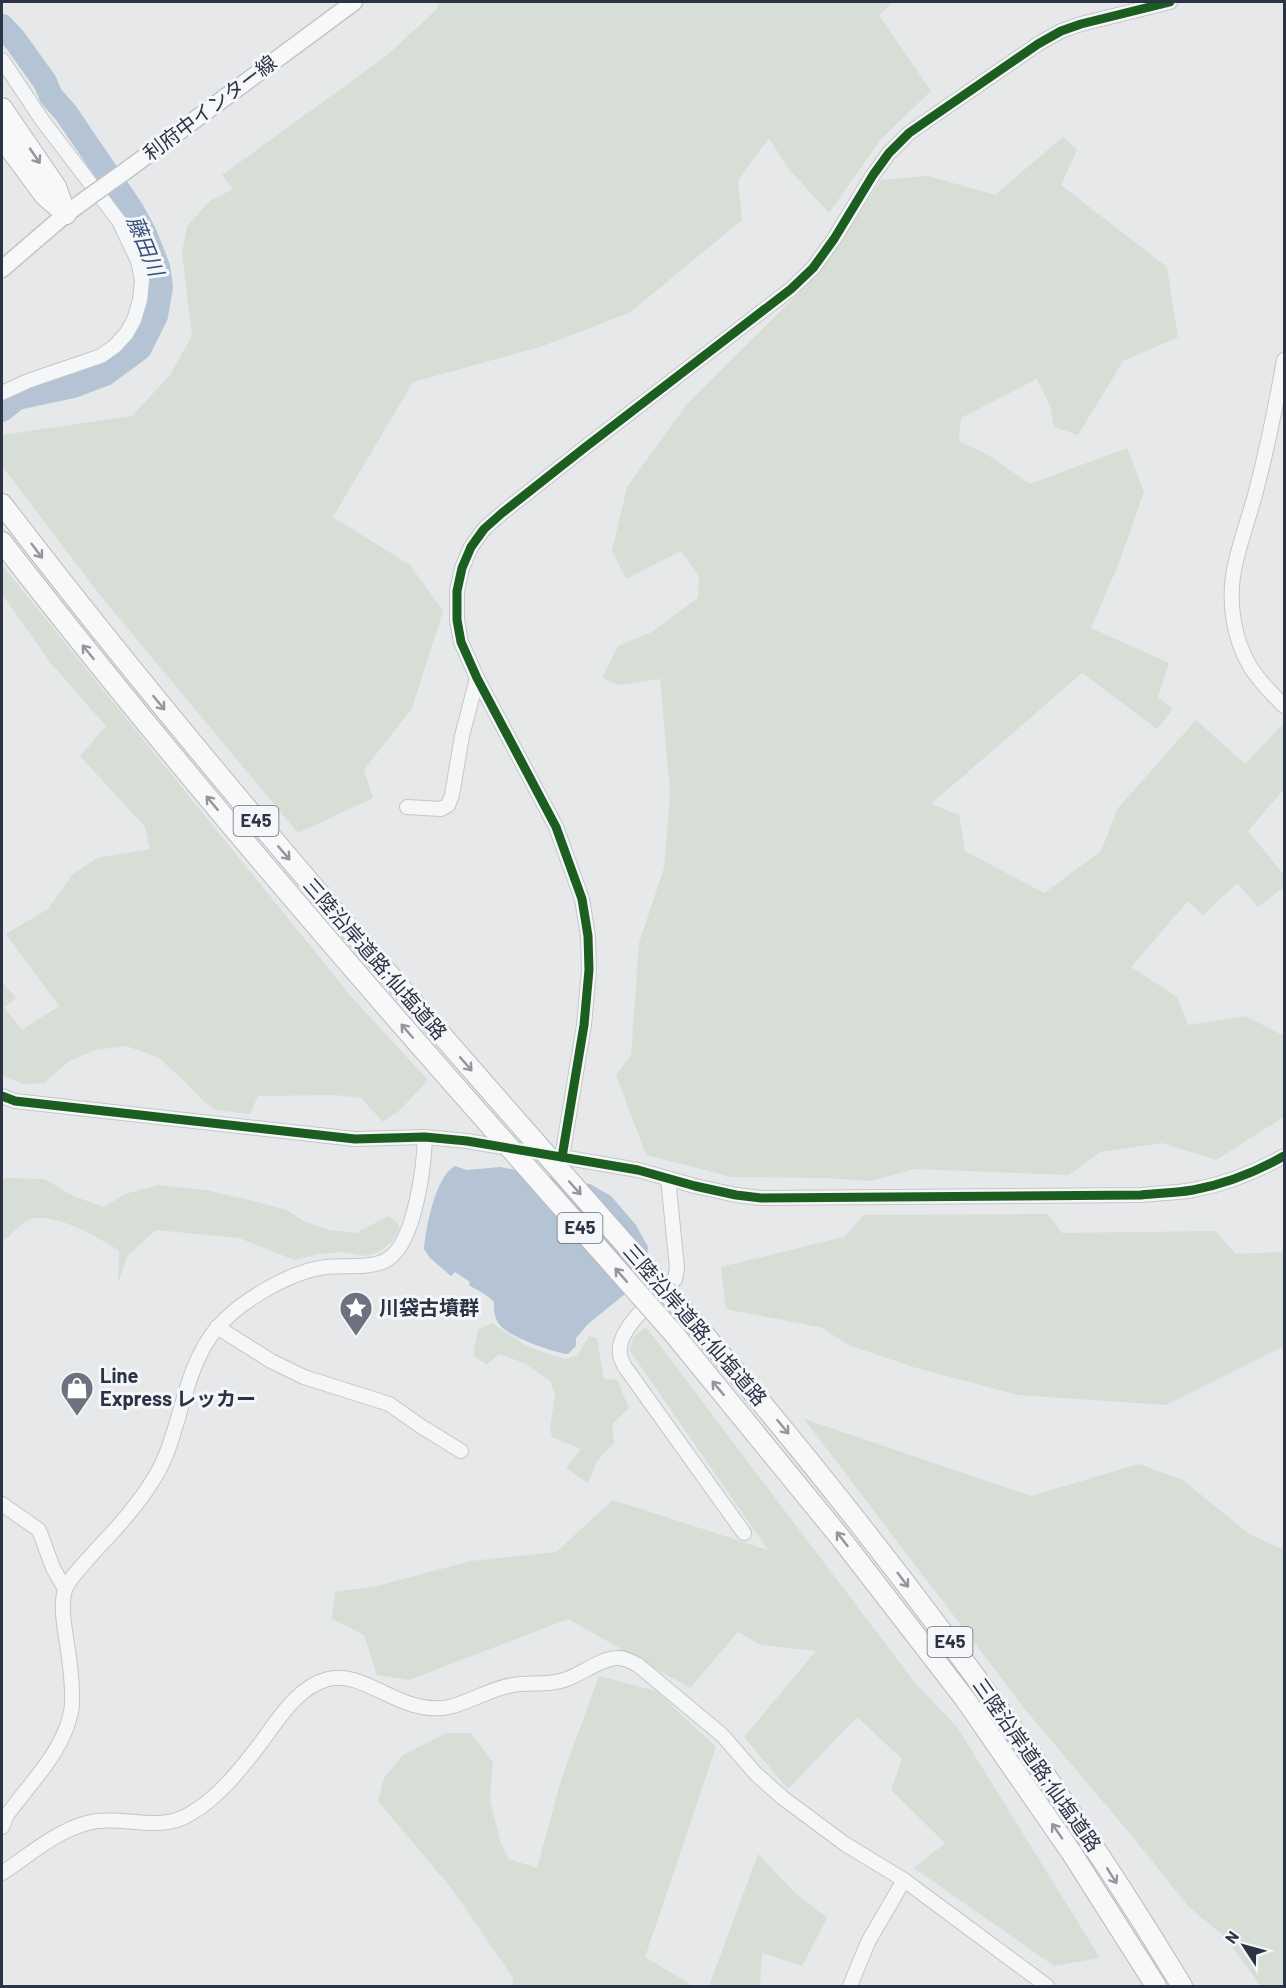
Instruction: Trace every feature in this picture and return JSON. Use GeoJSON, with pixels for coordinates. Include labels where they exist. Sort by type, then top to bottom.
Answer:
{"type":"FeatureCollection","features":[{"type":"Feature","properties":{"kind":"highway"},"geometry":{"type":"LineString","coordinates":[[2,108],[56,188],[66,214]]}},
{"type":"Feature","properties":{"kind":"highway"},"geometry":{"type":"LineString","coordinates":[[2,138],[45,196],[66,214]]}},
{"type":"Feature","properties":{"kind":"highway","name":"三陸沿岸道路;仙塩道路"},"geometry":{"type":"LineString","coordinates":[[2,504],[70,593],[248,812],[772,1413],[884,1554],[981,1684],[1091,1842],[1182,1986]]}},
{"type":"Feature","properties":{"kind":"highway","name":"三陸沿岸道路;仙塩道路"},"geometry":{"type":"LineString","coordinates":[[2,542],[126,699],[232,827],[674,1334],[839,1536],[965,1699],[1071,1852],[1156,1986]]}},
{"type":"Feature","properties":{"kind":"main road","name":"利府中インター線"},"geometry":{"type":"LineString","coordinates":[[2,269],[66,214],[354,2]]}},
{"type":"Feature","properties":{"kind":"street"},"geometry":{"type":"LineString","coordinates":[[562,1157],[584,1025],[589,970],[588,936],[582,899],[556,827],[477,678],[461,642],[457,620],[457,591],[462,568],[471,547],[484,529],[583,449],[791,289],[813,268],[834,239],[873,174],[889,153],[909,133],[1038,44],[1061,31],[1170,2]]}},
{"type":"Feature","properties":{"kind":"street"},"geometry":{"type":"LineString","coordinates":[[2,60],[42,120],[119,221],[138,261],[142,280],[140,300],[134,320],[126,334],[115,346],[101,356],[28,381],[2,393]]}},
{"type":"Feature","properties":{"kind":"street"},"geometry":{"type":"LineString","coordinates":[[1284,360],[1255,495],[1235,563],[1232,610],[1239,638],[1251,667],[1268,690],[1284,706]]}},
{"type":"Feature","properties":{"kind":"street"},"geometry":{"type":"LineString","coordinates":[[407,807],[441,809],[448,805],[477,678]]}},
{"type":"Feature","properties":{"kind":"street"},"geometry":{"type":"LineString","coordinates":[[2,1096],[15,1101],[356,1139],[426,1137],[467,1142],[638,1170],[736,1195],[761,1198],[1141,1195],[1191,1191],[1225,1183],[1267,1166],[1284,1156]]}},
{"type":"Feature","properties":{"kind":"street"},"geometry":{"type":"LineString","coordinates":[[2,1827],[7,1815],[60,1744],[71,1711],[70,1670],[63,1605],[65,1589],[84,1563],[143,1497],[157,1474],[171,1443],[198,1357],[217,1327],[232,1313],[282,1280],[326,1267],[384,1262],[391,1258],[409,1231],[424,1160],[426,1137]]}},
{"type":"Feature","properties":{"kind":"street"},"geometry":{"type":"LineString","coordinates":[[668,1178],[677,1268],[675,1279],[625,1329],[620,1343],[620,1354],[625,1367],[744,1533]]}},
{"type":"Feature","properties":{"kind":"street"},"geometry":{"type":"LineString","coordinates":[[217,1327],[304,1377],[389,1404],[461,1451]]}},
{"type":"Feature","properties":{"kind":"street"},"geometry":{"type":"LineString","coordinates":[[2,1504],[39,1530],[53,1568],[65,1589]]}},
{"type":"Feature","properties":{"kind":"street"},"geometry":{"type":"LineString","coordinates":[[2,1873],[40,1846],[70,1830],[96,1821],[171,1822],[190,1815],[219,1793],[240,1770],[295,1699],[308,1688],[328,1678],[349,1678],[399,1701],[421,1708],[436,1709],[450,1707],[511,1685],[547,1684],[566,1680],[607,1660],[617,1658],[626,1659],[638,1665],[722,1735],[756,1774],[783,1798],[845,1844],[904,1880],[1047,1986]]}},
{"type":"Feature","properties":{"kind":"street"},"geometry":{"type":"LineString","coordinates":[[850,1986],[868,1942],[904,1880]]}},
{"type":"Feature","properties":{"kind":"shaded area"},"geometry":{"type":"Polygon","coordinates":[[[439,2],[893,2],[879,15],[931,91],[881,139],[829,213],[787,167],[769,138],[738,180],[742,220],[629,313],[540,347],[413,382],[333,517],[410,565],[443,611],[412,708],[364,770],[373,798],[298,833],[100,595],[2,466],[2,435],[132,416],[170,375],[192,336],[182,252],[187,226],[210,201],[233,189],[222,175],[385,57],[436,10],[439,2]]]}},
{"type":"Feature","properties":{"kind":"shaded area"},"geometry":{"type":"Polygon","coordinates":[[[1063,137],[1077,150],[1061,185],[1167,267],[1178,337],[1123,361],[1078,435],[1054,427],[1050,406],[1037,379],[961,418],[959,441],[988,455],[1030,484],[1127,448],[1144,492],[1119,563],[1091,628],[1169,663],[1158,697],[1173,709],[1157,729],[1082,673],[931,804],[959,815],[965,851],[1044,893],[1101,851],[1118,808],[1196,720],[1245,764],[1283,724],[1284,789],[1248,831],[1284,875],[1284,887],[1258,907],[1237,883],[1203,915],[1188,901],[1131,967],[1177,997],[1188,1025],[1245,1016],[1284,1036],[1284,1117],[1216,1160],[1162,1143],[1100,1152],[1069,1175],[915,1169],[870,1181],[732,1177],[646,1155],[616,1075],[631,1055],[639,943],[664,868],[670,792],[660,679],[620,685],[602,678],[618,646],[652,632],[698,598],[699,576],[681,551],[626,579],[612,551],[627,487],[687,404],[821,271],[881,180],[928,176],[995,195],[1063,137]]]}},
{"type":"Feature","properties":{"kind":"shaded area"},"geometry":{"type":"Polygon","coordinates":[[[2,565],[354,1000],[428,1080],[400,1110],[383,1122],[361,1098],[335,1095],[258,1096],[250,1114],[216,1110],[203,1101],[158,1057],[126,1046],[95,1050],[69,1061],[44,1083],[22,1084],[2,1075],[2,982],[16,998],[4,1007],[22,1030],[59,1006],[6,934],[48,909],[72,875],[97,858],[150,849],[145,827],[80,756],[106,726],[49,661],[2,594],[2,565]]]}},
{"type":"Feature","properties":{"kind":"shaded area"},"geometry":{"type":"Polygon","coordinates":[[[2,1179],[45,1179],[73,1196],[104,1207],[125,1194],[158,1185],[205,1190],[287,1210],[303,1221],[329,1230],[356,1233],[388,1216],[398,1223],[399,1229],[392,1242],[379,1252],[365,1256],[343,1252],[319,1254],[294,1260],[239,1238],[156,1230],[127,1256],[118,1283],[119,1251],[88,1233],[61,1222],[37,1218],[27,1221],[2,1242],[2,1179]]]}},
{"type":"Feature","properties":{"kind":"shaded area"},"geometry":{"type":"Polygon","coordinates":[[[1048,1214],[1062,1233],[1215,1231],[1236,1254],[1284,1252],[1284,1346],[1166,1405],[1018,1395],[913,1367],[846,1344],[823,1328],[726,1309],[721,1267],[844,1237],[864,1215],[1048,1214]]]}},
{"type":"Feature","properties":{"kind":"shaded area"},"geometry":{"type":"Polygon","coordinates":[[[492,1323],[528,1347],[565,1359],[578,1355],[589,1336],[597,1338],[604,1379],[617,1380],[629,1408],[612,1424],[614,1443],[597,1461],[588,1483],[566,1468],[581,1449],[552,1437],[550,1428],[555,1395],[550,1381],[524,1363],[499,1354],[487,1365],[473,1355],[478,1330],[492,1323]]]}},
{"type":"Feature","properties":{"kind":"shaded area"},"geometry":{"type":"Polygon","coordinates":[[[646,1327],[915,1683],[957,1727],[1100,1958],[1054,1966],[914,1868],[945,1843],[891,1790],[902,1759],[857,1717],[788,1789],[744,1737],[816,1651],[761,1645],[738,1632],[690,1688],[568,1619],[409,1680],[377,1675],[364,1635],[332,1619],[335,1592],[377,1586],[471,1561],[556,1552],[613,1500],[768,1550],[630,1351],[633,1337],[646,1327]]]}},
{"type":"Feature","properties":{"kind":"shaded area"},"geometry":{"type":"Polygon","coordinates":[[[804,1419],[1031,1496],[1139,1464],[1183,1480],[1249,1534],[1284,1550],[1284,1986],[1261,1986],[1224,1936],[1188,1906],[1024,1708],[804,1419]]]}},
{"type":"Feature","properties":{"kind":"shaded area"},"geometry":{"type":"Polygon","coordinates":[[[599,1676],[656,1691],[716,1747],[645,1957],[693,1986],[512,1986],[513,1978],[452,1889],[378,1801],[384,1778],[403,1755],[446,1733],[471,1733],[493,1763],[490,1800],[501,1844],[509,1859],[537,1868],[562,1777],[599,1676]]]}},
{"type":"Feature","properties":{"kind":"shaded area"},"geometry":{"type":"Polygon","coordinates":[[[758,1854],[796,1894],[827,1918],[802,1966],[762,1953],[760,1986],[709,1986],[758,1854]]]}},
{"type":"Feature","properties":{"kind":"water"},"geometry":{"type":"Polygon","coordinates":[[[455,1166],[467,1170],[500,1167],[590,1184],[611,1196],[636,1225],[648,1247],[647,1255],[625,1294],[588,1324],[576,1338],[576,1346],[568,1354],[531,1343],[504,1329],[496,1319],[494,1302],[491,1299],[469,1285],[470,1282],[455,1272],[451,1276],[430,1258],[424,1249],[429,1216],[437,1191],[448,1172],[455,1166]]]}},
{"type":"Feature","properties":{"kind":"waterway","name":"藤田川"},"geometry":{"type":"LineString","coordinates":[[2,26],[45,82],[51,96],[66,113],[132,210],[145,234],[158,267],[161,287],[156,316],[140,348],[105,374],[73,386],[17,398],[2,410]]}},
{"type":"Feature","properties":{"kind":"cycle path"},"geometry":{"type":"LineString","coordinates":[[562,1157],[584,1025],[589,970],[588,936],[582,899],[556,827],[477,678],[461,642],[457,620],[457,591],[462,568],[471,547],[484,529],[502,513],[791,289],[813,268],[834,239],[873,175],[889,153],[909,133],[1038,44],[1061,31],[1170,2]]}},
{"type":"Feature","properties":{"kind":"cycle path"},"geometry":{"type":"LineString","coordinates":[[2,1096],[15,1101],[355,1139],[425,1137],[467,1141],[638,1170],[695,1186],[761,1198],[1141,1195],[1187,1191],[1217,1184],[1251,1172],[1284,1156]]}},
{"type":"Feature","properties":{"kind":"place","name":"川袋古墳群"},"geometry":{"type":"Point","coordinates":[356,1337]}},
{"type":"Feature","properties":{"kind":"place","name":"Line Express レッカー"},"geometry":{"type":"Point","coordinates":[77,1417]}}]}
